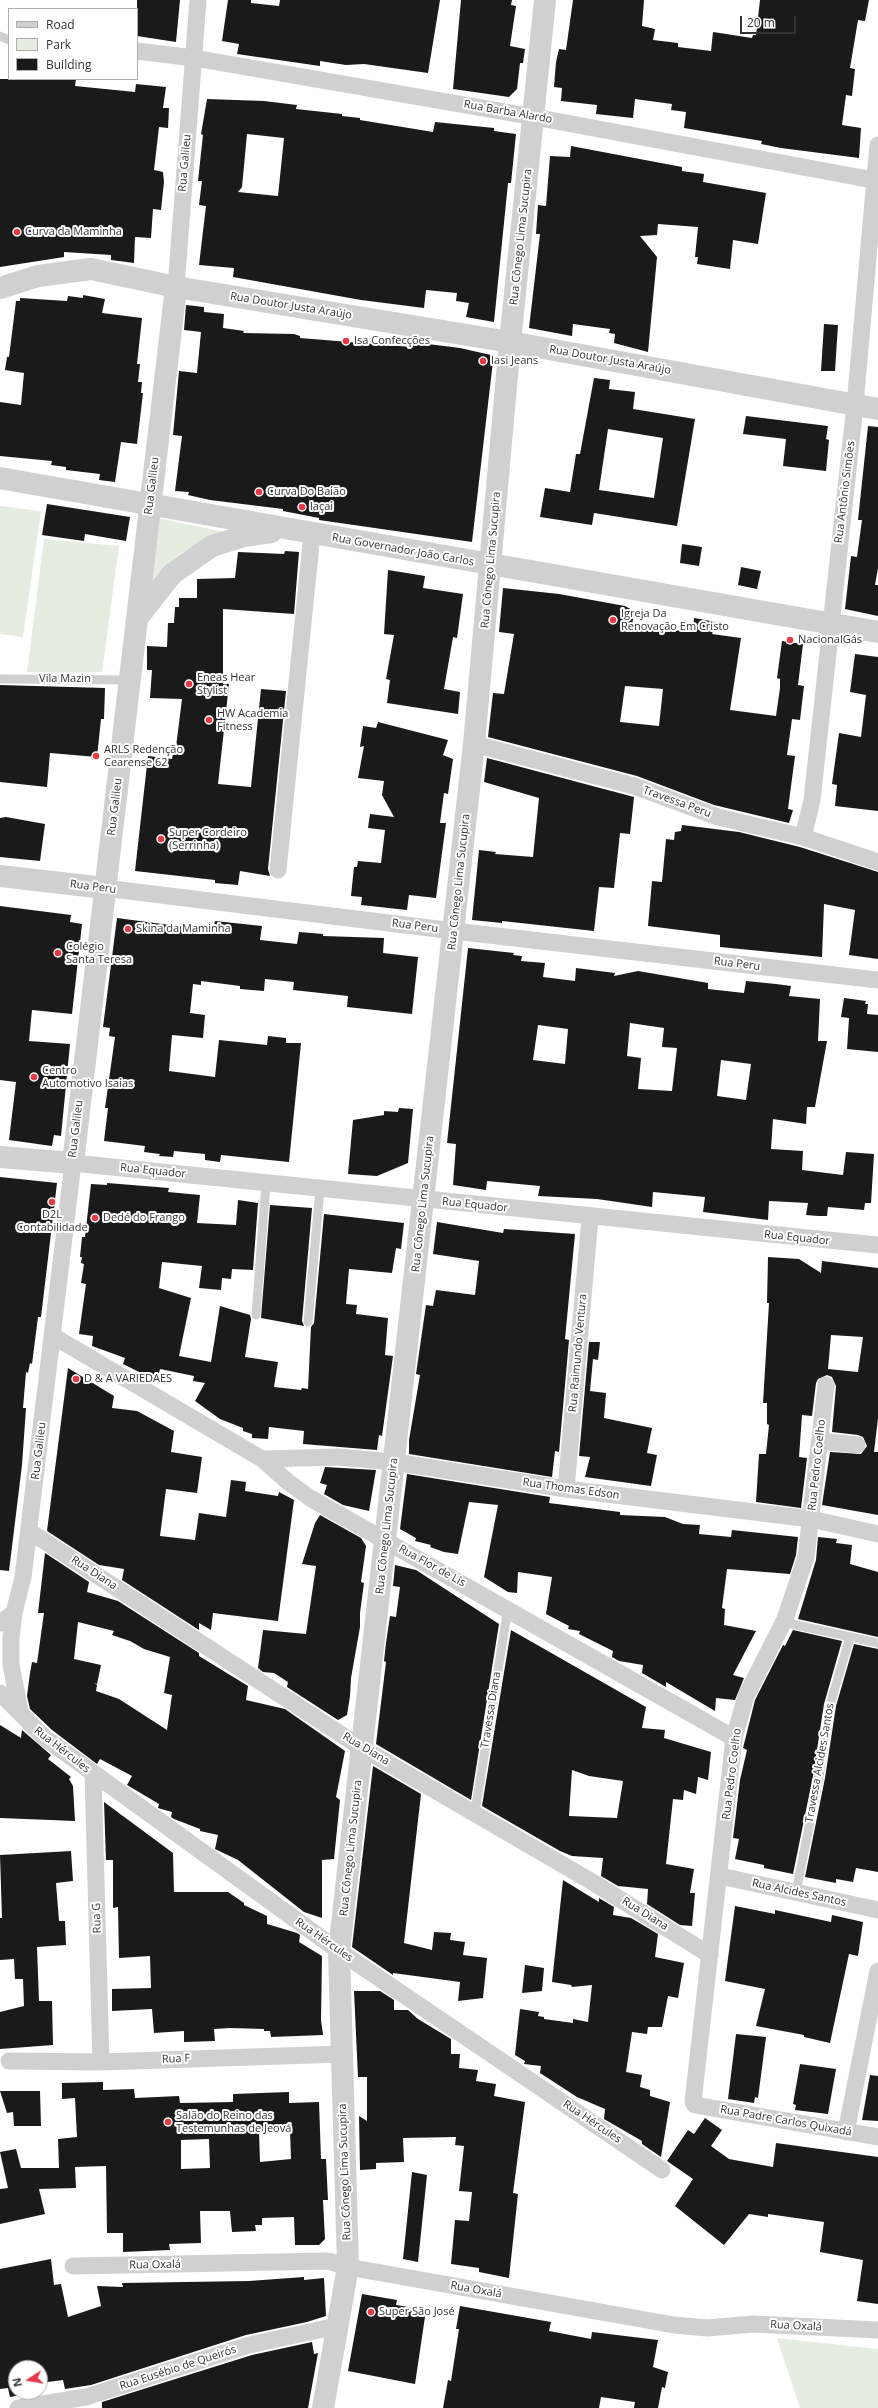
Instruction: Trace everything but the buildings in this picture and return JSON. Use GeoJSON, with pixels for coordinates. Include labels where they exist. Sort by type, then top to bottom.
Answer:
{"type":"FeatureCollection","features":[{"type":"Feature","properties":{"kind":"street","name":"Rua Galileu"},"geometry":{"type":"LineString","coordinates":[[20,1711],[11,1665],[11,1638],[14,1613],[23,1577],[29,1531],[53,1336],[104,888],[139,616],[150,506],[176,287],[198,0]]}},
{"type":"Feature","properties":{"kind":"street","name":"Rua Cônego Lima Sucupira"},"geometry":{"type":"LineString","coordinates":[[323,2408],[348,2267],[339,1952],[474,744],[510,342],[545,0]]}},
{"type":"Feature","properties":{"kind":"street","name":"Rua Barba Alardo"},"geometry":{"type":"LineString","coordinates":[[138,51],[194,58],[534,117],[876,181]]}},
{"type":"Feature","properties":{"kind":"street","name":"Rua Antônio Simões"},"geometry":{"type":"LineString","coordinates":[[803,837],[812,800],[855,405],[878,145]]}},
{"type":"Feature","properties":{"kind":"street","name":"Rua Doutor Justa Araújo"},"geometry":{"type":"LineString","coordinates":[[0,288],[38,276],[91,269],[176,287],[510,342],[878,409]]}},
{"type":"Feature","properties":{"kind":"street","name":"Rua Governador João Carlos"},"geometry":{"type":"LineString","coordinates":[[0,478],[150,506],[878,632]]}},
{"type":"Feature","properties":{"kind":"street"},"geometry":{"type":"LineString","coordinates":[[139,616],[172,574],[212,546],[244,536],[290,530]]}},
{"type":"Feature","properties":{"kind":"street"},"geometry":{"type":"LineString","coordinates":[[278,870],[312,534]]}},
{"type":"Feature","properties":{"kind":"street","name":"Travessa Peru"},"geometry":{"type":"LineString","coordinates":[[474,744],[634,786],[718,817],[803,837],[878,862]]}},
{"type":"Feature","properties":{"kind":"street","name":"Rua Peru"},"geometry":{"type":"LineString","coordinates":[[0,876],[454,931],[878,980]]}},
{"type":"Feature","properties":{"kind":"street","name":"Rua Equador"},"geometry":{"type":"LineString","coordinates":[[0,1157],[72,1163],[424,1199],[590,1218],[878,1246]]}},
{"type":"Feature","properties":{"kind":"street","name":"Rua Raimundo Ventura"},"geometry":{"type":"LineString","coordinates":[[566,1489],[590,1218]]}},
{"type":"Feature","properties":{"kind":"street","name":"Rua Flor de Lis"},"geometry":{"type":"LineString","coordinates":[[53,1336],[262,1459],[288,1482],[310,1498],[508,1608],[734,1738]]}},
{"type":"Feature","properties":{"kind":"street","name":"Rua Pedro Coelho"},"geometry":{"type":"LineString","coordinates":[[694,2104],[734,1738],[746,1696],[783,1622],[797,1589],[806,1557],[826,1385]]}},
{"type":"Feature","properties":{"kind":"street"},"geometry":{"type":"LineString","coordinates":[[820,1441],[857,1445]]}},
{"type":"Feature","properties":{"kind":"street","name":"Rua Thomas Edson"},"geometry":{"type":"LineString","coordinates":[[262,1459],[338,1457],[394,1462],[566,1489],[811,1520],[878,1534]]}},
{"type":"Feature","properties":{"kind":"street","name":"Rua Diana"},"geometry":{"type":"LineString","coordinates":[[29,1531],[362,1748],[475,1812],[710,1955]]}},
{"type":"Feature","properties":{"kind":"street"},"geometry":{"type":"LineString","coordinates":[[0,1623],[14,1613]]}},
{"type":"Feature","properties":{"kind":"street","name":"Rua Hércules"},"geometry":{"type":"LineString","coordinates":[[0,1693],[20,1711],[33,1727],[93,1774],[339,1952],[662,2170]]}},
{"type":"Feature","properties":{"kind":"street","name":"Rua G"},"geometry":{"type":"LineString","coordinates":[[93,1774],[101,2062]]}},
{"type":"Feature","properties":{"kind":"street","name":"Rua Alcides Santos"},"geometry":{"type":"LineString","coordinates":[[720,1876],[878,1910]]}},
{"type":"Feature","properties":{"kind":"street"},"geometry":{"type":"LineString","coordinates":[[846,2132],[878,1970]]}},
{"type":"Feature","properties":{"kind":"street","name":"Rua F"},"geometry":{"type":"LineString","coordinates":[[9,2061],[101,2062],[342,2054]]}},
{"type":"Feature","properties":{"kind":"street","name":"Rua Padre Carlos Quixadá"},"geometry":{"type":"LineString","coordinates":[[694,2104],[878,2137]]}},
{"type":"Feature","properties":{"kind":"street","name":"Rua Oxalá"},"geometry":{"type":"LineString","coordinates":[[73,2266],[328,2261],[348,2267],[674,2325],[707,2328],[754,2324],[878,2330]]}},
{"type":"Feature","properties":{"kind":"street","name":"Rua Eusébio de Queirós"},"geometry":{"type":"LineString","coordinates":[[18,2408],[73,2404],[86,2397],[250,2345],[337,2326]]}},
{"type":"Feature","properties":{"kind":"lane","name":"Vila Mazin"},"geometry":{"type":"LineString","coordinates":[[0,679],[131,680]]}},
{"type":"Feature","properties":{"kind":"lane"},"geometry":{"type":"LineString","coordinates":[[256,1315],[266,1183]]}},
{"type":"Feature","properties":{"kind":"lane"},"geometry":{"type":"LineString","coordinates":[[308,1322],[320,1189]]}},
{"type":"Feature","properties":{"kind":"lane","name":"Travessa Diana"},"geometry":{"type":"LineString","coordinates":[[475,1812],[508,1608]]}},
{"type":"Feature","properties":{"kind":"lane"},"geometry":{"type":"LineString","coordinates":[[783,1622],[878,1643]]}},
{"type":"Feature","properties":{"kind":"lane","name":"Travessa Alcides Santos"},"geometry":{"type":"LineString","coordinates":[[796,1892],[819,1778],[830,1705],[850,1637]]}},
{"type":"Feature","properties":{"kind":"green space"},"geometry":{"type":"Polygon","coordinates":[[[0,506],[41,511],[23,637],[0,634],[0,506]]]}},
{"type":"Feature","properties":{"kind":"green space"},"geometry":{"type":"Polygon","coordinates":[[[158,518],[224,532],[183,552],[171,561],[150,585],[158,518]]]}},
{"type":"Feature","properties":{"kind":"green space"},"geometry":{"type":"Polygon","coordinates":[[[44,539],[119,546],[102,672],[27,672],[44,539]]]}},
{"type":"Feature","properties":{"kind":"green space"},"geometry":{"type":"Polygon","coordinates":[[[777,2338],[878,2349],[878,2408],[800,2408],[777,2338]]]}},
{"type":"Feature","properties":{"kind":"place","name":"Curva da Maminha"},"geometry":{"type":"Point","coordinates":[17,232]}},
{"type":"Feature","properties":{"kind":"place","name":"Isa Confecções"},"geometry":{"type":"Point","coordinates":[346,341]}},
{"type":"Feature","properties":{"kind":"place","name":"Iasi Jeans"},"geometry":{"type":"Point","coordinates":[483,361]}},
{"type":"Feature","properties":{"kind":"place","name":"Curva Do Baião"},"geometry":{"type":"Point","coordinates":[259,492]}},
{"type":"Feature","properties":{"kind":"place","name":"laçai"},"geometry":{"type":"Point","coordinates":[302,507]}},
{"type":"Feature","properties":{"kind":"place","name":"Igreja Da Renovação Em Cristo"},"geometry":{"type":"Point","coordinates":[613,620]}},
{"type":"Feature","properties":{"kind":"place","name":"NacionalGás"},"geometry":{"type":"Point","coordinates":[790,640]}},
{"type":"Feature","properties":{"kind":"place","name":"Eneas Hear Stylist"},"geometry":{"type":"Point","coordinates":[189,684]}},
{"type":"Feature","properties":{"kind":"place","name":"HW Academia Fitness"},"geometry":{"type":"Point","coordinates":[209,720]}},
{"type":"Feature","properties":{"kind":"place","name":"ARLS Redenção Cearense 62"},"geometry":{"type":"Point","coordinates":[96,756]}},
{"type":"Feature","properties":{"kind":"place","name":"Super Cordeiro (Serrinha)"},"geometry":{"type":"Point","coordinates":[161,839]}},
{"type":"Feature","properties":{"kind":"place","name":"Skina da Maminha"},"geometry":{"type":"Point","coordinates":[128,929]}},
{"type":"Feature","properties":{"kind":"place","name":"Colégio Santa Teresa"},"geometry":{"type":"Point","coordinates":[58,953]}},
{"type":"Feature","properties":{"kind":"place","name":"Centro Automotivo Isaias"},"geometry":{"type":"Point","coordinates":[34,1077]}},
{"type":"Feature","properties":{"kind":"place","name":"D2L Contabilidade"},"geometry":{"type":"Point","coordinates":[52,1202]}},
{"type":"Feature","properties":{"kind":"place","name":"Dedé do Frango"},"geometry":{"type":"Point","coordinates":[95,1218]}},
{"type":"Feature","properties":{"kind":"place","name":"D & A VARIEDAES"},"geometry":{"type":"Point","coordinates":[76,1379]}},
{"type":"Feature","properties":{"kind":"place","name":"Salão do Reino das Testemunhas de Jeová"},"geometry":{"type":"Point","coordinates":[168,2122]}},
{"type":"Feature","properties":{"kind":"place","name":"Super São José"},"geometry":{"type":"Point","coordinates":[371,2312]}}]}
